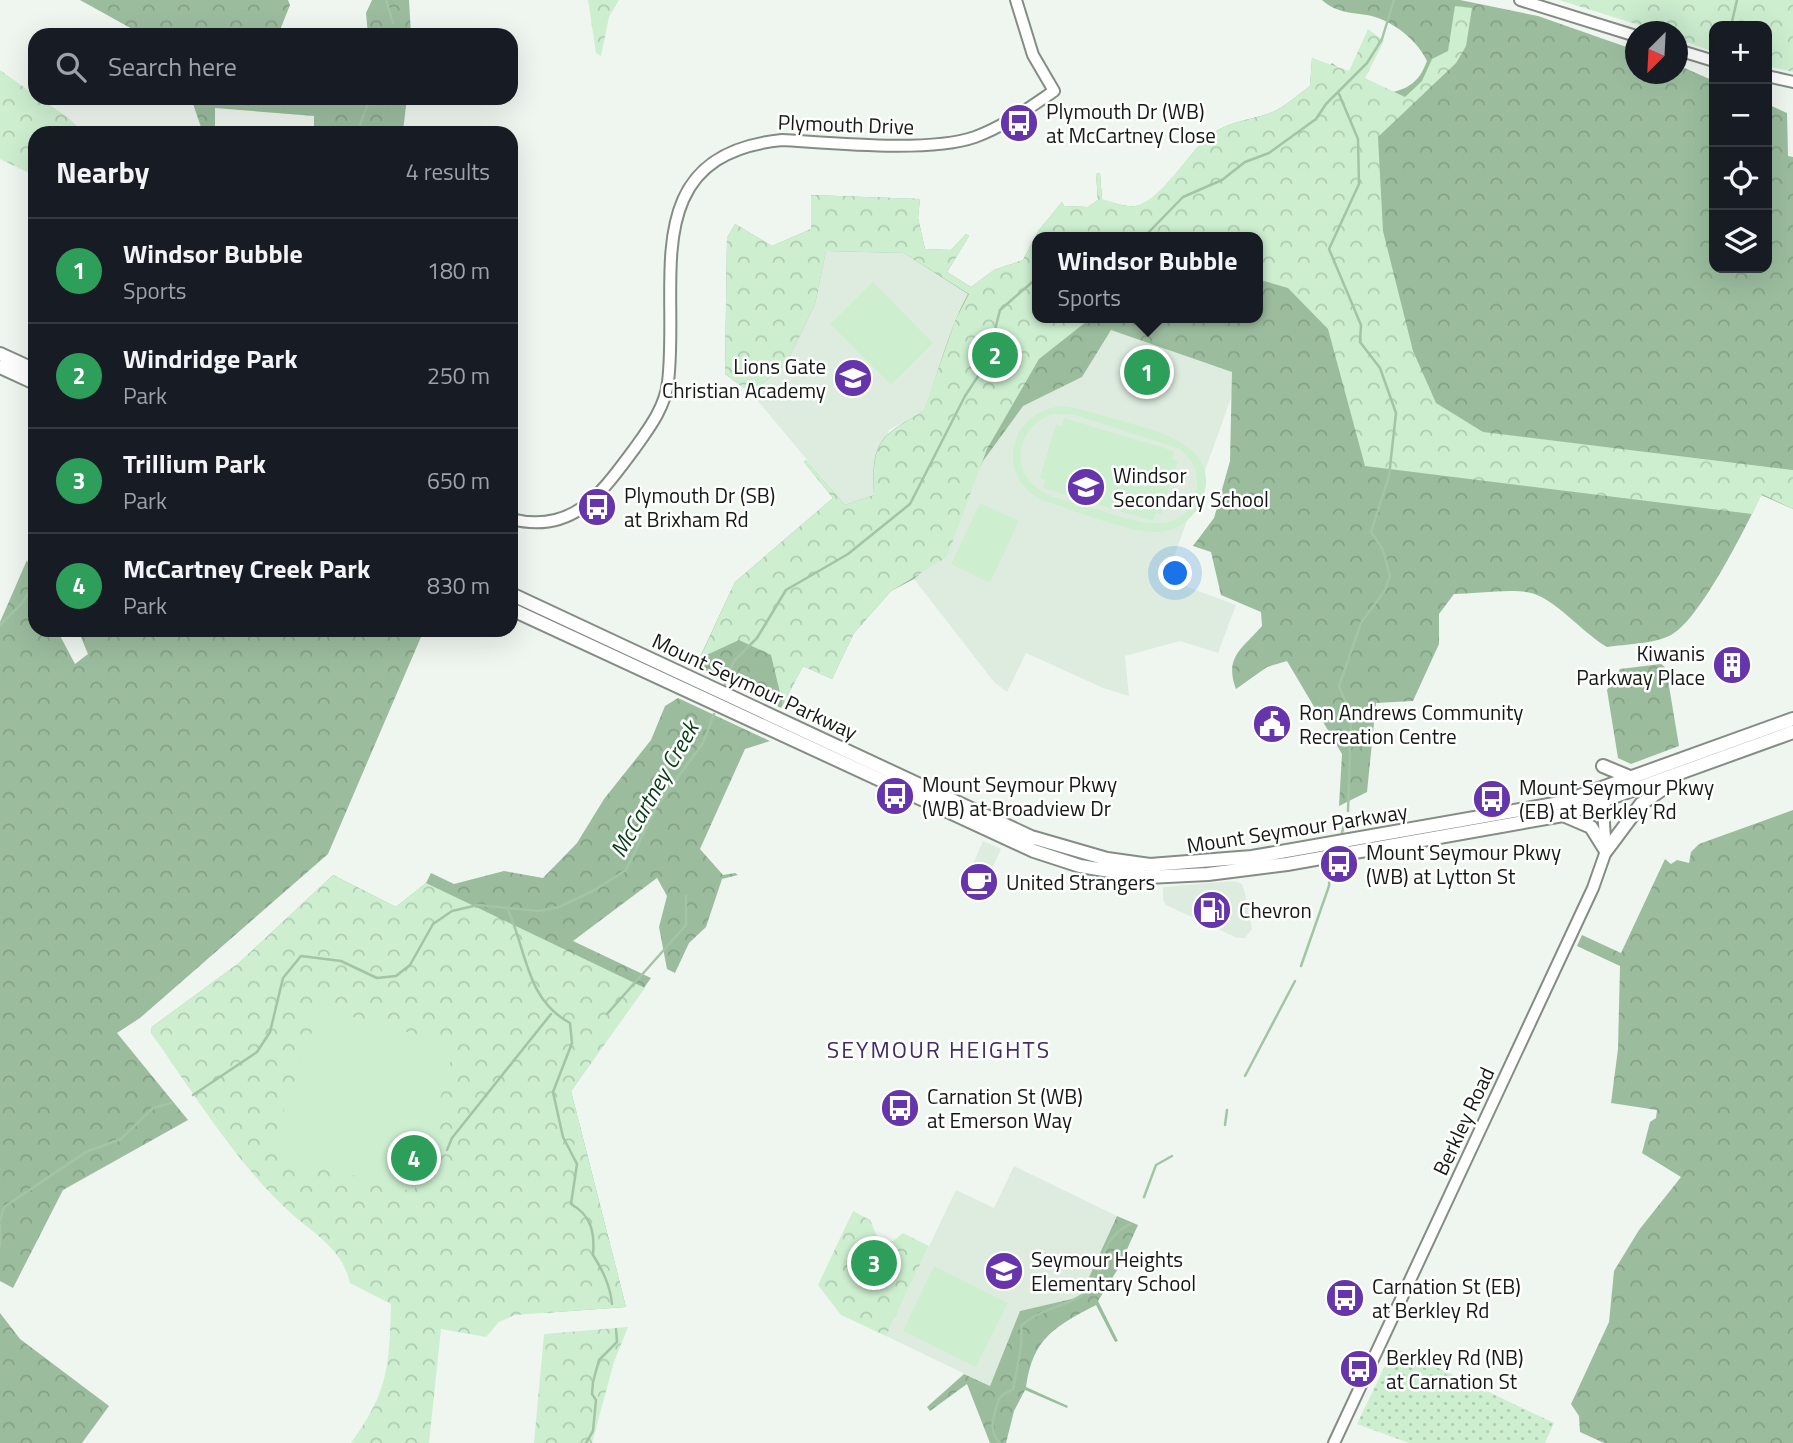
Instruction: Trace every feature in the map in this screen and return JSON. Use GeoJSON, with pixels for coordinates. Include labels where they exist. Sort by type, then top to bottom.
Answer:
{"type":"FeatureCollection","features":[{"type":"Feature","properties":{"kind":"main road"},"geometry":{"type":"LineString","coordinates":[[0,354],[28,367]]}},
{"type":"Feature","properties":{"kind":"main road"},"geometry":{"type":"LineString","coordinates":[[0,367],[28,380]]}},
{"type":"Feature","properties":{"kind":"main road","name":"Mount Seymour Parkway"},"geometry":{"type":"LineString","coordinates":[[518,597],[1031,837],[1107,859],[1178,865],[1252,857],[1536,809],[1632,778],[1793,719]]}},
{"type":"Feature","properties":{"kind":"main road","name":"Mount Seymour Parkway"},"geometry":{"type":"LineString","coordinates":[[518,613],[1034,851],[1107,872],[1164,877],[1264,867],[1563,815],[1602,805],[1793,732]]}},
{"type":"Feature","properties":{"kind":"main road"},"geometry":{"type":"LineString","coordinates":[[1603,766],[1632,778]]}},
{"type":"Feature","properties":{"kind":"main road"},"geometry":{"type":"LineString","coordinates":[[1563,815],[1591,827],[1606,851],[1641,804],[1693,769]]}},
{"type":"Feature","properties":{"kind":"street","name":"Plymouth Drive"},"geometry":{"type":"LineString","coordinates":[[518,520],[540,522],[555,520],[586,506],[603,491],[654,421],[668,382],[672,231],[685,196],[715,162],[750,145],[782,140],[925,145],[952,143],[995,129],[1054,91],[1033,55],[1016,0]]}},
{"type":"Feature","properties":{"kind":"street"},"geometry":{"type":"LineString","coordinates":[[1520,0],[1625,33]]}},
{"type":"Feature","properties":{"kind":"street"},"geometry":{"type":"LineString","coordinates":[[1688,53],[1709,59]]}},
{"type":"Feature","properties":{"kind":"street"},"geometry":{"type":"LineString","coordinates":[[1772,77],[1793,82]]}},
{"type":"Feature","properties":{"kind":"street","name":"Berkley Road"},"geometry":{"type":"LineString","coordinates":[[1334,1443],[1593,888],[1606,851],[1602,805]]}},
{"type":"Feature","properties":{"kind":"shaded area","name":"Lions Gate Christian Academy"},"geometry":{"type":"Polygon","coordinates":[[[826,251],[904,253],[969,294],[955,321],[924,411],[889,430],[874,495],[845,505],[751,393],[786,364],[815,304],[826,251]]]}},
{"type":"Feature","properties":{"kind":"shaded area","name":"Windsor Secondary School"},"geometry":{"type":"Polygon","coordinates":[[[1087,323],[1108,323],[1244,362],[1166,579],[1236,605],[1218,653],[1180,641],[1125,656],[1129,696],[1103,688],[1026,653],[1007,692],[994,682],[914,579],[987,449],[1087,323]]]}},
{"type":"Feature","properties":{"kind":"shaded area"},"geometry":{"type":"Polygon","coordinates":[[[983,841],[1001,849],[978,899],[961,891],[983,841]]]}},
{"type":"Feature","properties":{"kind":"shaded area","name":"Chevron"},"geometry":{"type":"Polygon","coordinates":[[[1234,881],[1242,884],[1252,929],[1245,938],[1237,938],[1166,905],[1163,900],[1163,887],[1234,881]]]}},
{"type":"Feature","properties":{"kind":"shaded area","name":"Seymour Heights Elementary School"},"geometry":{"type":"Polygon","coordinates":[[[1014,1166],[1117,1216],[1080,1297],[1020,1311],[990,1386],[886,1336],[956,1190],[994,1208],[1014,1166]]]}},
{"type":"Feature","properties":{"kind":"green space"},"geometry":{"type":"Polygon","coordinates":[[[80,0],[288,0],[290,5],[281,28],[130,28],[80,0]]]}},
{"type":"Feature","properties":{"kind":"green space"},"geometry":{"type":"Polygon","coordinates":[[[372,0],[409,0],[411,28],[367,28],[366,13],[372,0]]]}},
{"type":"Feature","properties":{"kind":"green space"},"geometry":{"type":"Polygon","coordinates":[[[588,0],[619,0],[609,17],[601,56],[596,53],[588,0]]]}},
{"type":"Feature","properties":{"kind":"green space"},"geometry":{"type":"Polygon","coordinates":[[[1322,0],[1460,0],[1538,16],[1625,46],[1625,84],[1688,84],[1688,69],[1709,79],[1709,273],[1772,273],[1772,106],[1787,113],[1788,156],[1793,157],[1793,509],[1761,495],[1722,571],[1683,626],[1671,635],[1656,640],[1607,647],[1540,596],[1504,591],[1454,594],[1439,614],[1439,644],[1413,701],[1376,703],[1367,792],[1339,806],[1342,754],[1287,661],[1267,667],[1236,689],[1232,669],[1234,661],[1262,626],[1261,612],[1221,595],[1211,552],[1193,546],[1214,518],[1230,461],[1232,372],[1111,330],[1082,377],[1023,406],[983,461],[936,558],[914,579],[891,591],[854,633],[832,679],[803,666],[781,708],[689,662],[700,657],[735,582],[833,498],[804,462],[806,460],[845,505],[874,495],[874,463],[881,442],[897,427],[924,411],[949,337],[968,294],[904,253],[826,251],[815,304],[786,364],[751,393],[725,374],[727,238],[735,224],[772,246],[811,229],[811,195],[920,199],[918,218],[925,249],[951,250],[966,234],[969,236],[947,272],[971,287],[994,270],[1023,260],[1032,243],[1032,323],[1263,323],[1263,232],[1038,232],[1062,202],[1064,206],[1088,207],[1098,200],[1096,174],[1100,173],[1102,200],[1131,206],[1149,200],[1216,131],[1275,111],[1310,86],[1312,58],[1330,66],[1332,63],[1375,97],[1407,87],[1418,78],[1427,61],[1407,35],[1378,18],[1342,11],[1322,0]]]}},
{"type":"Feature","properties":{"kind":"green space"},"geometry":{"type":"Polygon","coordinates":[[[1559,0],[1793,0],[1793,72],[1772,67],[1772,21],[1709,21],[1709,50],[1688,43],[1688,21],[1626,21],[1559,0]]]}},
{"type":"Feature","properties":{"kind":"green space"},"geometry":{"type":"Polygon","coordinates":[[[1455,6],[1472,8],[1466,46],[1456,63],[1378,137],[1383,231],[1413,351],[1436,403],[1483,432],[1793,470],[1793,509],[1762,494],[1752,514],[1365,466],[1328,329],[1288,288],[1263,281],[1263,232],[1038,232],[1062,202],[1064,206],[1088,207],[1098,200],[1096,174],[1100,173],[1102,199],[1130,206],[1148,200],[1216,131],[1275,111],[1310,86],[1312,58],[1349,71],[1368,29],[1384,41],[1365,78],[1405,97],[1422,81],[1432,59],[1448,51],[1455,6]]]}},
{"type":"Feature","properties":{"kind":"green space"},"geometry":{"type":"Polygon","coordinates":[[[0,70],[28,90],[28,105],[50,105],[76,126],[28,126],[28,173],[0,159],[0,70]]]}},
{"type":"Feature","properties":{"kind":"green space"},"geometry":{"type":"Polygon","coordinates":[[[193,105],[406,105],[404,126],[314,126],[314,116],[215,108],[215,126],[201,126],[193,105]]]}},
{"type":"Feature","properties":{"kind":"green space"},"geometry":{"type":"Polygon","coordinates":[[[811,195],[920,199],[918,218],[925,249],[951,250],[966,234],[969,236],[947,272],[971,287],[994,270],[1023,260],[1032,243],[1032,323],[1085,323],[1039,359],[987,449],[947,557],[891,591],[854,633],[832,679],[803,666],[783,705],[771,655],[739,640],[700,658],[735,582],[833,498],[804,462],[806,460],[845,505],[874,495],[875,463],[881,442],[924,411],[955,321],[969,294],[904,253],[826,251],[815,304],[786,364],[751,393],[725,374],[727,238],[735,224],[772,246],[811,229],[811,195]]]}},
{"type":"Feature","properties":{"kind":"green space"},"geometry":{"type":"Polygon","coordinates":[[[873,282],[933,343],[891,385],[830,324],[873,282]]]}},
{"type":"Feature","properties":{"kind":"green space"},"geometry":{"type":"Polygon","coordinates":[[[1064,406],[1086,411],[1154,430],[1185,445],[1197,456],[1204,469],[1206,485],[1197,510],[1177,527],[1146,532],[1044,501],[1028,490],[1017,476],[1013,461],[1014,446],[1020,431],[1030,419],[1045,410],[1064,406]],[[1054,414],[1043,419],[1026,435],[1020,457],[1022,468],[1037,488],[1054,497],[1149,523],[1165,523],[1178,518],[1189,508],[1196,491],[1197,479],[1192,462],[1185,453],[1180,449],[1072,414],[1054,414]]]}},
{"type":"Feature","properties":{"kind":"green space"},"geometry":{"type":"Polygon","coordinates":[[[1064,418],[1174,451],[1172,459],[1178,461],[1161,514],[1156,513],[1153,521],[1043,488],[1045,480],[1040,478],[1056,424],[1062,426],[1064,418]]]}},
{"type":"Feature","properties":{"kind":"green space"},"geometry":{"type":"Polygon","coordinates":[[[980,503],[1019,521],[990,583],[951,564],[980,503]]]}},
{"type":"Feature","properties":{"kind":"green space"},"geometry":{"type":"Polygon","coordinates":[[[27,560],[28,637],[61,637],[75,664],[88,654],[81,637],[421,637],[328,854],[140,1018],[117,1033],[188,1120],[63,1190],[13,1288],[0,1281],[0,622],[27,560]]]}},
{"type":"Feature","properties":{"kind":"green space"},"geometry":{"type":"Polygon","coordinates":[[[1661,664],[1666,668],[1679,746],[1631,764],[1618,758],[1607,690],[1620,669],[1661,664]]]}},
{"type":"Feature","properties":{"kind":"green space"},"geometry":{"type":"Polygon","coordinates":[[[678,698],[770,741],[745,749],[700,849],[723,875],[738,875],[722,879],[706,927],[689,943],[675,973],[667,969],[659,927],[667,896],[657,878],[573,941],[651,978],[571,1091],[626,1307],[542,1313],[151,1033],[152,1027],[239,963],[333,875],[396,907],[426,883],[431,873],[454,884],[504,871],[543,878],[577,843],[604,799],[651,740],[665,706],[678,698]]]}},
{"type":"Feature","properties":{"kind":"green space"},"geometry":{"type":"Polygon","coordinates":[[[1793,810],[1793,1443],[1604,1443],[1580,1432],[1579,1416],[1571,1404],[1609,1322],[1614,1271],[1639,1230],[1681,1177],[1642,1153],[1650,1122],[1656,1118],[1657,1110],[1611,1103],[1618,1049],[1620,966],[1577,946],[1582,935],[1621,953],[1665,859],[1671,864],[1677,860],[1689,863],[1691,852],[1699,844],[1793,810]]]}},
{"type":"Feature","properties":{"kind":"green space"},"geometry":{"type":"Polygon","coordinates":[[[333,875],[396,907],[426,883],[645,988],[571,1091],[626,1307],[515,1315],[499,1322],[486,1337],[441,1329],[429,1443],[351,1443],[364,1425],[380,1393],[387,1362],[391,1304],[350,1283],[335,1252],[293,1215],[253,1174],[217,1128],[151,1033],[152,1027],[239,963],[333,875]]]}},
{"type":"Feature","properties":{"kind":"green space"},"geometry":{"type":"Polygon","coordinates":[[[323,1009],[451,1044],[454,1049],[415,1189],[410,1191],[273,1153],[270,1149],[319,1012],[323,1009]]]}},
{"type":"Feature","properties":{"kind":"green space"},"geometry":{"type":"Polygon","coordinates":[[[853,1211],[870,1220],[877,1235],[883,1240],[893,1241],[903,1233],[929,1246],[886,1336],[841,1315],[818,1285],[853,1211]]]}},
{"type":"Feature","properties":{"kind":"green space"},"geometry":{"type":"Polygon","coordinates":[[[1117,1216],[1138,1225],[1119,1267],[1098,1301],[1118,1341],[1115,1342],[1096,1305],[1068,1320],[1048,1336],[1040,1345],[1029,1370],[1026,1387],[1068,1406],[1067,1408],[1025,1390],[1014,1411],[1006,1443],[990,1443],[967,1384],[930,1411],[927,1407],[964,1374],[990,1386],[1020,1311],[1080,1297],[1117,1216]]]}},
{"type":"Feature","properties":{"kind":"green space"},"geometry":{"type":"Polygon","coordinates":[[[934,1266],[1008,1303],[976,1367],[903,1331],[934,1266]]]}},
{"type":"Feature","properties":{"kind":"green space"},"geometry":{"type":"Polygon","coordinates":[[[0,1313],[20,1339],[109,1406],[82,1443],[0,1443],[0,1313]]]}},
{"type":"Feature","properties":{"kind":"green space"},"geometry":{"type":"Polygon","coordinates":[[[628,1327],[614,1362],[592,1443],[534,1443],[544,1334],[628,1327]]]}},
{"type":"Feature","properties":{"kind":"green space"},"geometry":{"type":"Polygon","coordinates":[[[1394,1347],[1554,1423],[1545,1443],[1409,1443],[1357,1424],[1394,1347]]]}},
{"type":"Feature","properties":{"kind":"waterway"},"geometry":{"type":"LineString","coordinates":[[386,0],[393,23]]}},
{"type":"Feature","properties":{"kind":"waterway","name":"McCartney Creek"},"geometry":{"type":"LineString","coordinates":[[1149,232],[1183,197],[1222,180],[1245,162],[1269,153],[1316,119],[1326,104],[1367,63],[1382,39],[1394,0]]}},
{"type":"Feature","properties":{"kind":"waterway"},"geometry":{"type":"LineString","coordinates":[[1732,21],[1737,0]]}},
{"type":"Feature","properties":{"kind":"waterway"},"geometry":{"type":"LineString","coordinates":[[1339,94],[1358,139],[1359,184],[1329,249],[1361,325],[1360,342],[1380,368],[1396,413],[1389,476],[1371,532],[1383,550],[1390,576],[1385,590],[1361,623],[1339,686],[1351,716],[1348,811]]}},
{"type":"Feature","properties":{"kind":"waterway"},"geometry":{"type":"LineString","coordinates":[[360,126],[367,105]]}},
{"type":"Feature","properties":{"kind":"waterway","name":"McCartney Creek"},"geometry":{"type":"LineString","coordinates":[[725,684],[734,661],[757,638],[786,590],[848,554],[910,504],[965,396],[986,364],[1000,310],[1032,282]]}},
{"type":"Feature","properties":{"kind":"waterway"},"geometry":{"type":"LineString","coordinates":[[0,625],[28,594]]}},
{"type":"Feature","properties":{"kind":"waterway","name":"McCartney Creek"},"geometry":{"type":"LineString","coordinates":[[193,1095],[257,1052],[270,1032],[283,978],[301,956],[341,961],[377,978],[396,976],[410,965],[433,924],[452,911],[478,905],[539,911],[559,907],[593,891],[626,870],[656,807],[703,743],[714,714]]}},
{"type":"Feature","properties":{"kind":"waterway"},"geometry":{"type":"LineString","coordinates":[[1342,833],[1345,820]]}},
{"type":"Feature","properties":{"kind":"waterway"},"geometry":{"type":"LineString","coordinates":[[1301,966],[1329,886],[1330,871]]}},
{"type":"Feature","properties":{"kind":"waterway"},"geometry":{"type":"LineString","coordinates":[[607,1014],[686,925],[686,896]]}},
{"type":"Feature","properties":{"kind":"waterway"},"geometry":{"type":"LineString","coordinates":[[507,908],[536,987],[555,1013],[570,1023],[572,1043],[553,1092],[563,1137],[577,1164],[571,1204],[583,1213],[590,1225],[593,1255],[606,1278],[612,1304]]}},
{"type":"Feature","properties":{"kind":"waterway"},"geometry":{"type":"LineString","coordinates":[[1245,1076],[1295,981]]}},
{"type":"Feature","properties":{"kind":"waterway"},"geometry":{"type":"LineString","coordinates":[[447,1150],[452,1138],[551,1014]]}},
{"type":"Feature","properties":{"kind":"waterway","name":"McCartney Creek"},"geometry":{"type":"LineString","coordinates":[[0,1221],[4,1207],[86,1152],[121,1139],[153,1108],[171,1103]]}},
{"type":"Feature","properties":{"kind":"waterway"},"geometry":{"type":"LineString","coordinates":[[1225,1125],[1227,1110]]}},
{"type":"Feature","properties":{"kind":"waterway"},"geometry":{"type":"LineString","coordinates":[[1144,1197],[1156,1165],[1172,1156]]}},
{"type":"Feature","properties":{"kind":"waterway"},"geometry":{"type":"LineString","coordinates":[[1000,1443],[994,1433],[994,1416],[1000,1397],[1013,1389],[1021,1326],[1029,1319],[1070,1302],[1088,1290],[1097,1280],[1110,1241],[1130,1224]]}},
{"type":"Feature","properties":{"kind":"waterway"},"geometry":{"type":"LineString","coordinates":[[0,1225],[0,1246]]}},
{"type":"Feature","properties":{"kind":"waterway"},"geometry":{"type":"LineString","coordinates":[[586,1443],[593,1431],[596,1400],[592,1394],[593,1382],[599,1360],[617,1342],[616,1329]]}},
{"type":"Feature","properties":{"kind":"place","name":"Plymouth Dr (WB) at McCartney Close"},"geometry":{"type":"Point","coordinates":[1019,123]}},
{"type":"Feature","properties":{"kind":"place","name":"Windridge Park"},"geometry":{"type":"Point","coordinates":[995,355]}},
{"type":"Feature","properties":{"kind":"place","name":"Windsor Bubble"},"geometry":{"type":"Point","coordinates":[1147,372]}},
{"type":"Feature","properties":{"kind":"place","name":"Lions Gate Christian Academy"},"geometry":{"type":"Point","coordinates":[853,378]}},
{"type":"Feature","properties":{"kind":"place","name":"Windsor Secondary School"},"geometry":{"type":"Point","coordinates":[1086,487]}},
{"type":"Feature","properties":{"kind":"place","name":"Plymouth Dr (SB) at Brixham Rd"},"geometry":{"type":"Point","coordinates":[597,507]}},
{"type":"Feature","properties":{"kind":"place","name":"Kiwanis Parkway Place"},"geometry":{"type":"Point","coordinates":[1732,665]}},
{"type":"Feature","properties":{"kind":"place","name":"Ron Andrews Community Recreation Centre"},"geometry":{"type":"Point","coordinates":[1272,724]}},
{"type":"Feature","properties":{"kind":"place","name":"Mount Seymour Pkwy (WB) at Broadview Dr"},"geometry":{"type":"Point","coordinates":[895,796]}},
{"type":"Feature","properties":{"kind":"place","name":"Mount Seymour Pkwy (EB) at Berkley Rd"},"geometry":{"type":"Point","coordinates":[1492,799]}},
{"type":"Feature","properties":{"kind":"place","name":"Mount Seymour Pkwy (WB) at Lytton St"},"geometry":{"type":"Point","coordinates":[1339,864]}},
{"type":"Feature","properties":{"kind":"place","name":"United Strangers"},"geometry":{"type":"Point","coordinates":[979,882]}},
{"type":"Feature","properties":{"kind":"place","name":"Chevron"},"geometry":{"type":"Point","coordinates":[1212,910]}},
{"type":"Feature","properties":{"kind":"place","name":"Carnation St (WB) at Emerson Way"},"geometry":{"type":"Point","coordinates":[900,1108]}},
{"type":"Feature","properties":{"kind":"place","name":"McCartney Creek Park"},"geometry":{"type":"Point","coordinates":[414,1158]}},
{"type":"Feature","properties":{"kind":"place","name":"Trillium Park"},"geometry":{"type":"Point","coordinates":[874,1263]}},
{"type":"Feature","properties":{"kind":"place","name":"Seymour Heights Elementary School"},"geometry":{"type":"Point","coordinates":[1004,1271]}},
{"type":"Feature","properties":{"kind":"place","name":"Carnation St (EB) at Berkley Rd"},"geometry":{"type":"Point","coordinates":[1345,1298]}},
{"type":"Feature","properties":{"kind":"place","name":"Berkley Rd (NB) at Carnation St"},"geometry":{"type":"Point","coordinates":[1359,1369]}},
{"type":"Feature","properties":{"kind":"district","name":"SEYMOUR HEIGHTS"},"geometry":{"type":"Point","coordinates":[939,1049]}}]}
